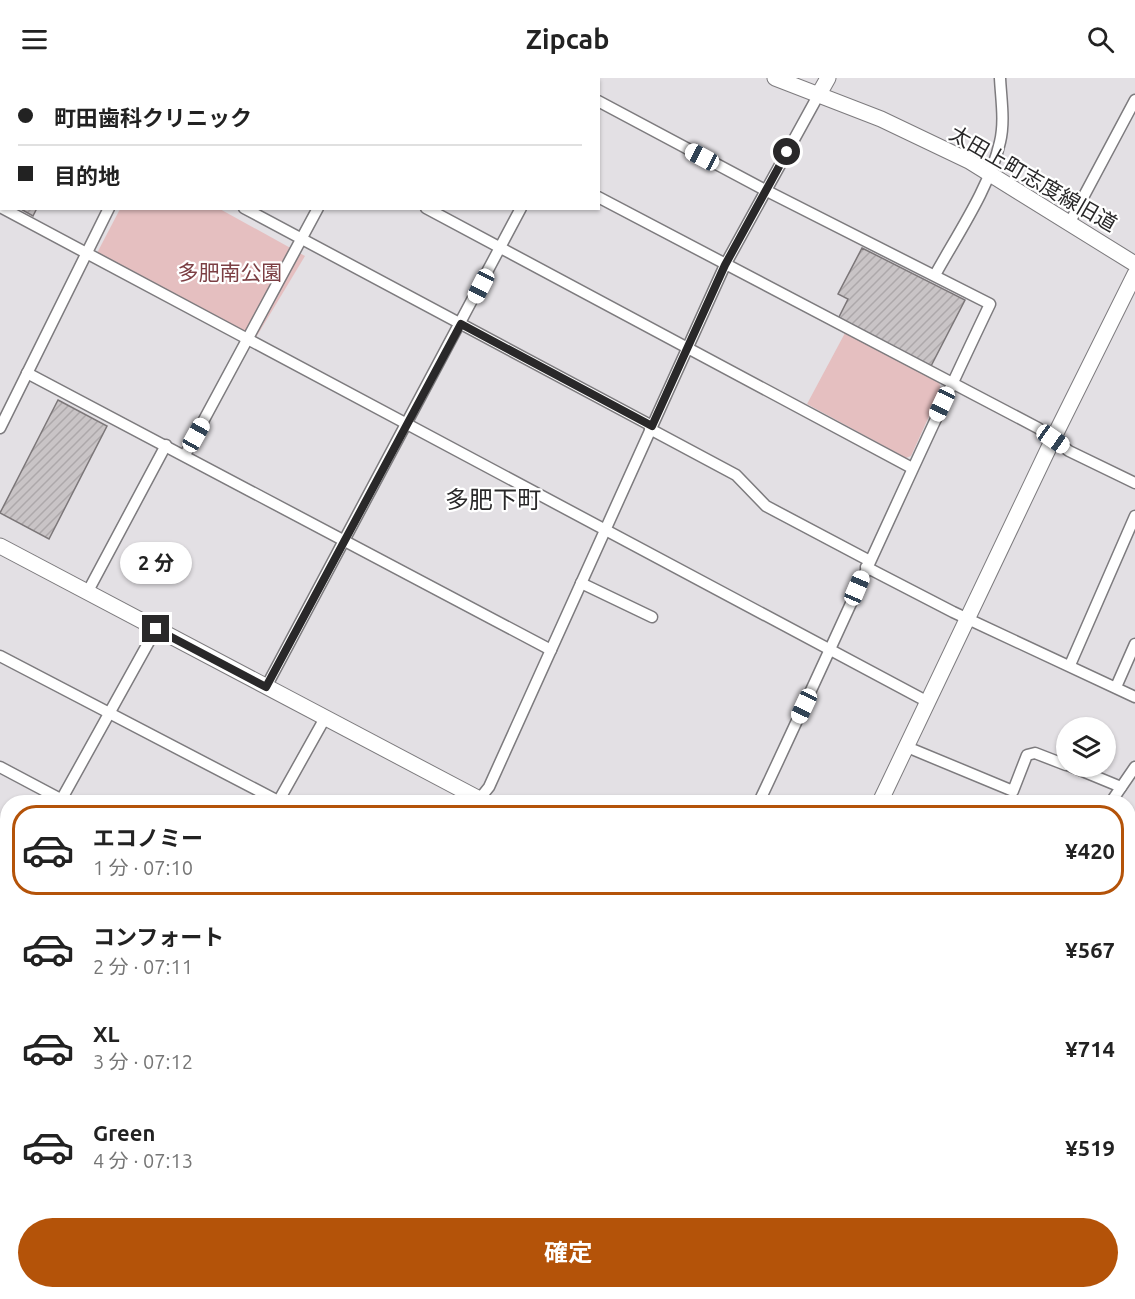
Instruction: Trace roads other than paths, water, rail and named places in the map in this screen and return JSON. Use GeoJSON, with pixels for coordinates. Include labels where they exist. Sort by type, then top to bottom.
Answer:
{"type":"FeatureCollection","features":[{"type":"Feature","properties":{"kind":"street","name":"太田上町志度線旧道"},"geometry":{"type":"LineString","coordinates":[[775,78],[881,119],[990,173],[1135,264]]}},
{"type":"Feature","properties":{"kind":"street"},"geometry":{"type":"LineString","coordinates":[[485,795],[725,265],[828,78]]}},
{"type":"Feature","properties":{"kind":"street"},"geometry":{"type":"LineString","coordinates":[[935,275],[990,173],[1000,143],[1003,121],[1000,78]]}},
{"type":"Feature","properties":{"kind":"street"},"geometry":{"type":"LineString","coordinates":[[1070,222],[1135,100]]}},
{"type":"Feature","properties":{"kind":"street"},"geometry":{"type":"LineString","coordinates":[[600,102],[765,190],[990,303],[867,564],[831,649],[762,795]]}},
{"type":"Feature","properties":{"kind":"street"},"geometry":{"type":"LineString","coordinates":[[600,198],[1038,428],[1069,451],[1135,483]]}},
{"type":"Feature","properties":{"kind":"street"},"geometry":{"type":"LineString","coordinates":[[5,210],[928,702]]}},
{"type":"Feature","properties":{"kind":"street"},"geometry":{"type":"LineString","coordinates":[[0,428],[108,210]]}},
{"type":"Feature","properties":{"kind":"street"},"geometry":{"type":"LineString","coordinates":[[248,210],[736,475],[766,506],[867,564],[968,619],[1135,697]]}},
{"type":"Feature","properties":{"kind":"street"},"geometry":{"type":"LineString","coordinates":[[185,455],[317,210]]}},
{"type":"Feature","properties":{"kind":"street"},"geometry":{"type":"LineString","coordinates":[[430,210],[912,468]]}},
{"type":"Feature","properties":{"kind":"street"},"geometry":{"type":"LineString","coordinates":[[266,687],[520,210]]}},
{"type":"Feature","properties":{"kind":"street"},"geometry":{"type":"LineString","coordinates":[[883,795],[1053,439],[1135,274]]}},
{"type":"Feature","properties":{"kind":"street"},"geometry":{"type":"LineString","coordinates":[[27,373],[345,539],[551,650]]}},
{"type":"Feature","properties":{"kind":"street"},"geometry":{"type":"LineString","coordinates":[[87,593],[166,445]]}},
{"type":"Feature","properties":{"kind":"street"},"geometry":{"type":"LineString","coordinates":[[1070,665],[1135,516]]}},
{"type":"Feature","properties":{"kind":"street"},"geometry":{"type":"LineString","coordinates":[[0,546],[470,795]]}},
{"type":"Feature","properties":{"kind":"street"},"geometry":{"type":"LineString","coordinates":[[581,583],[652,617]]}},
{"type":"Feature","properties":{"kind":"street"},"geometry":{"type":"LineString","coordinates":[[67,795],[156,629]]}},
{"type":"Feature","properties":{"kind":"street"},"geometry":{"type":"LineString","coordinates":[[1116,687],[1135,644]]}},
{"type":"Feature","properties":{"kind":"street"},"geometry":{"type":"LineString","coordinates":[[0,656],[257,795]]}},
{"type":"Feature","properties":{"kind":"street"},"geometry":{"type":"LineString","coordinates":[[283,795],[325,718]]}},
{"type":"Feature","properties":{"kind":"street"},"geometry":{"type":"LineString","coordinates":[[907,747],[1013,791],[1027,755],[1035,753],[1056,761]]}},
{"type":"Feature","properties":{"kind":"street"},"geometry":{"type":"LineString","coordinates":[[0,767],[50,795]]}},
{"type":"Feature","properties":{"kind":"street"},"geometry":{"type":"LineString","coordinates":[[1116,795],[1133,774]]}},
{"type":"Feature","properties":{"kind":"street"},"geometry":{"type":"LineString","coordinates":[[1096,777],[1121,787]]}},
{"type":"Feature","properties":{"kind":"district","name":"多肥下町"},"geometry":{"type":"Point","coordinates":[493,500]}},
{"type":"Feature","properties":{"kind":"park label","name":"多肥南公園"},"geometry":{"type":"Point","coordinates":[230,273]}}]}
